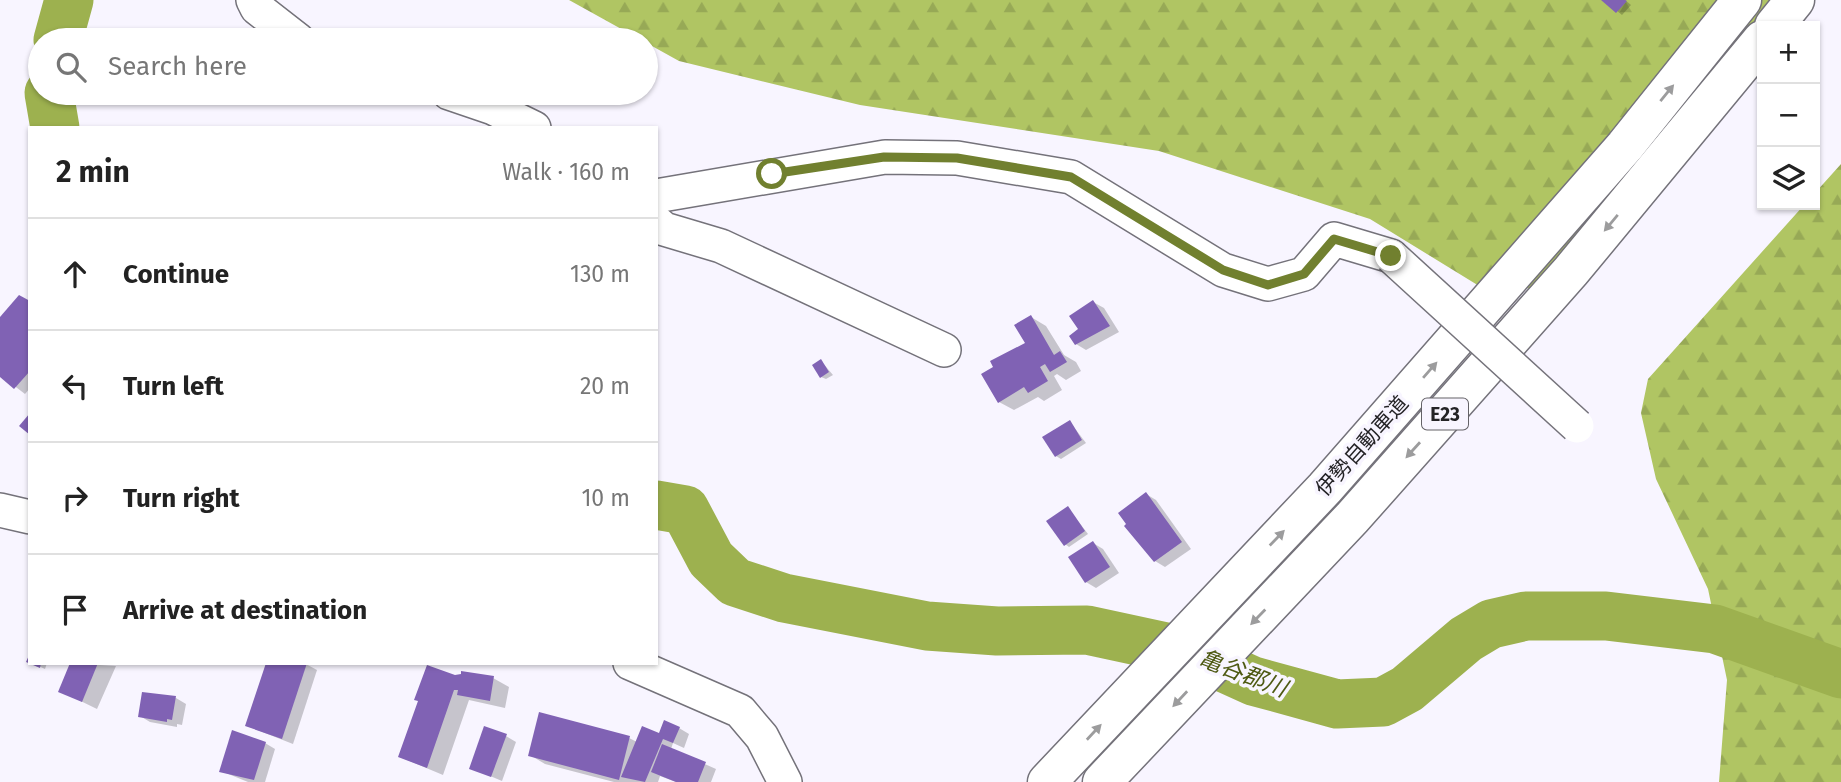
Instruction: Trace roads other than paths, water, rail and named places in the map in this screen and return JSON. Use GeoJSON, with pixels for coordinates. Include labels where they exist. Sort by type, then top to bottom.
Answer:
{"type":"FeatureCollection","features":[{"type":"Feature","properties":{"kind":"highway","name":"伊勢自動車道"},"geometry":{"type":"LineString","coordinates":[[1047,782],[1195,622],[1325,488],[1625,146],[1742,0]]}},
{"type":"Feature","properties":{"kind":"highway"},"geometry":{"type":"LineString","coordinates":[[1778,21],[1795,0]]}},
{"type":"Feature","properties":{"kind":"highway","name":"伊勢自動車道"},"geometry":{"type":"LineString","coordinates":[[1102,782],[1361,508],[1571,271],[1757,46]]}},
{"type":"Feature","properties":{"kind":"street"},"geometry":{"type":"LineString","coordinates":[[253,0],[257,8],[283,28]]}},
{"type":"Feature","properties":{"kind":"street"},"geometry":{"type":"LineString","coordinates":[[484,105],[530,126]]}},
{"type":"Feature","properties":{"kind":"street"},"geometry":{"type":"LineString","coordinates":[[658,196],[884,157],[957,158],[1071,177],[1223,270],[1268,285],[1304,274],[1334,239],[1391,256],[1577,426]]}},
{"type":"Feature","properties":{"kind":"street"},"geometry":{"type":"LineString","coordinates":[[658,224],[664,229],[721,246],[944,349]]}},
{"type":"Feature","properties":{"kind":"street"},"geometry":{"type":"LineString","coordinates":[[0,510],[28,517]]}},
{"type":"Feature","properties":{"kind":"street"},"geometry":{"type":"LineString","coordinates":[[635,665],[740,711],[762,737],[785,782]]}},
{"type":"Feature","properties":{"kind":"waterway","name":"亀谷郡川"},"geometry":{"type":"LineString","coordinates":[[61,28],[69,0]]}},
{"type":"Feature","properties":{"kind":"waterway","name":"亀谷郡川"},"geometry":{"type":"LineString","coordinates":[[51,105],[55,126]]}},
{"type":"Feature","properties":{"kind":"waterway","name":"亀谷郡川"},"geometry":{"type":"LineString","coordinates":[[658,505],[685,510],[711,559],[735,582],[784,598],[927,626],[997,631],[1087,630],[1189,652],[1253,681],[1337,704],[1383,702],[1407,689],[1466,639],[1491,624],[1526,616],[1606,616],[1715,629],[1841,674]]}}]}
